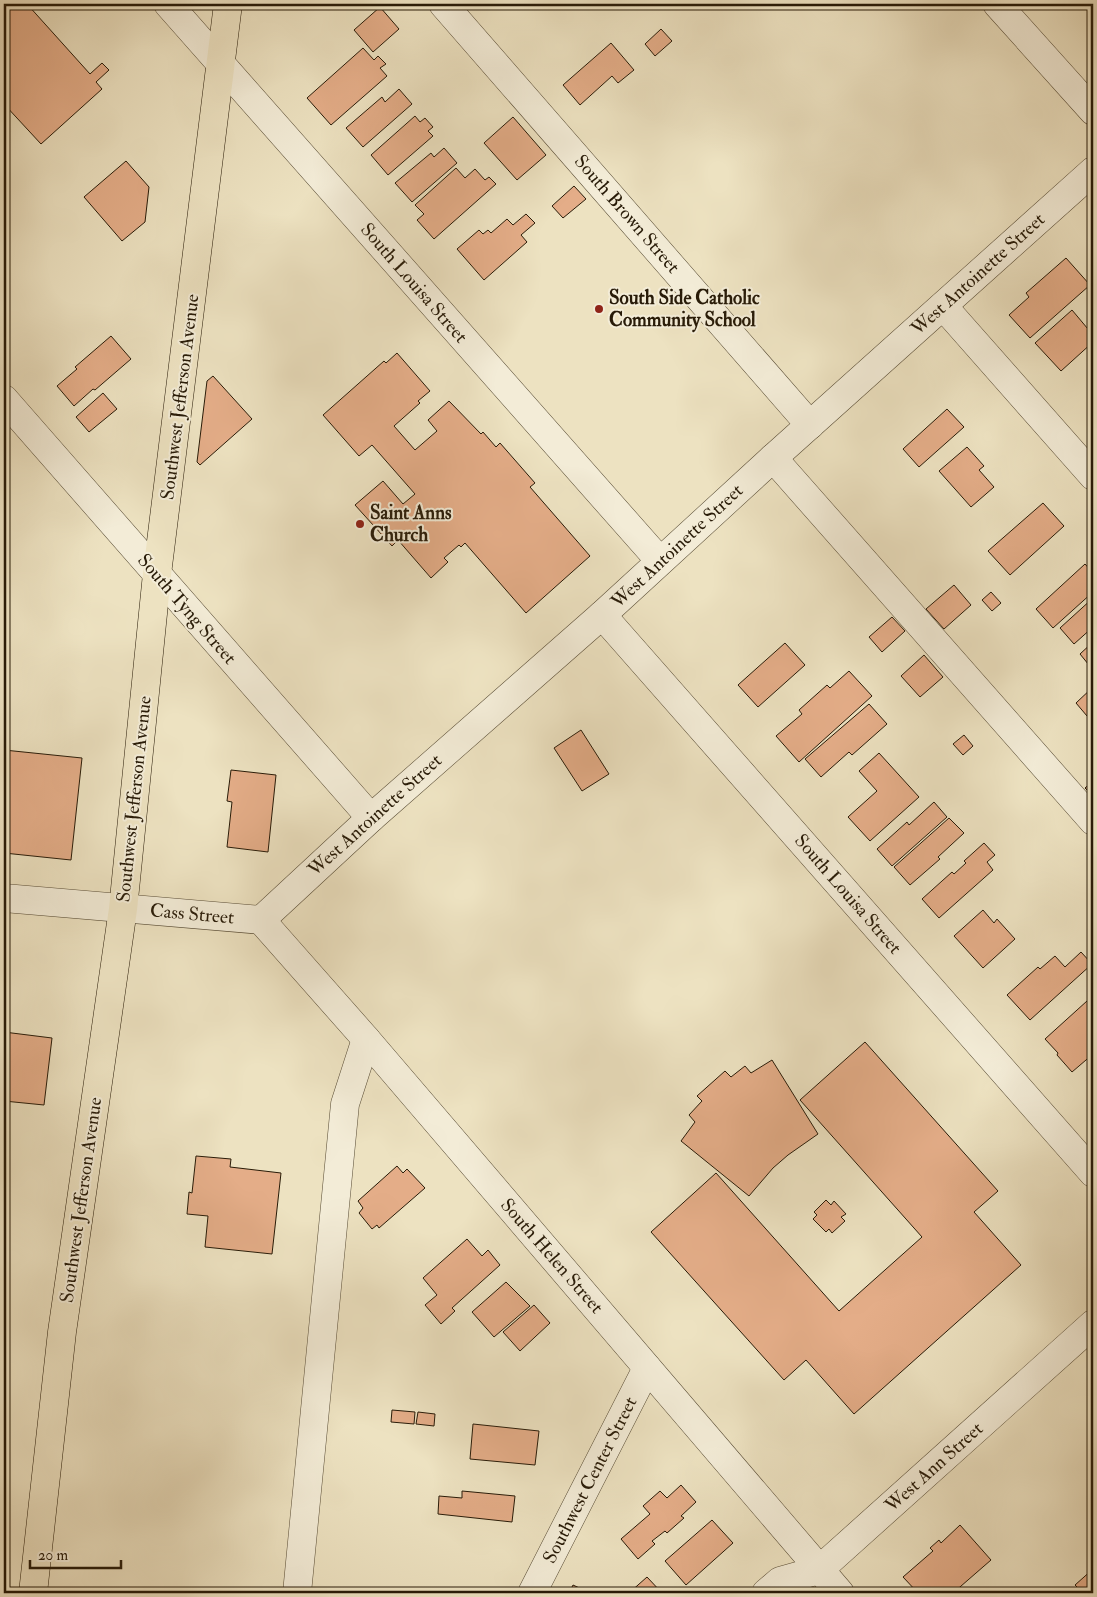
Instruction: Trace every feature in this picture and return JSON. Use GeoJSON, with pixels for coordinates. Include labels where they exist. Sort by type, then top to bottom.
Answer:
{"type":"FeatureCollection","features":[{"type":"Feature","properties":{"kind":"main road","name":"Southwest Jefferson Avenue"},"geometry":{"type":"LineString","coordinates":[[33,1593],[62,1332],[123,908],[157,574],[228,4]]}},
{"type":"Feature","properties":{"kind":"street","name":"South Louisa Street"},"geometry":{"type":"LineString","coordinates":[[168,4],[660,561]]}},
{"type":"Feature","properties":{"kind":"street","name":"South Brown Street"},"geometry":{"type":"LineString","coordinates":[[443,4],[810,425]]}},
{"type":"Feature","properties":{"kind":"street"},"geometry":{"type":"LineString","coordinates":[[997,4],[1093,111]]}},
{"type":"Feature","properties":{"kind":"street","name":"West Antoinette Street"},"geometry":{"type":"LineString","coordinates":[[261,920],[371,818],[602,615],[773,458],[1093,171]]}},
{"type":"Feature","properties":{"kind":"street"},"geometry":{"type":"LineString","coordinates":[[943,306],[1093,476]]}},
{"type":"Feature","properties":{"kind":"street","name":"South Tyng Street"},"geometry":{"type":"LineString","coordinates":[[4,399],[371,818]]}},
{"type":"Feature","properties":{"kind":"street"},"geometry":{"type":"LineString","coordinates":[[773,458],[1093,822]]}},
{"type":"Feature","properties":{"kind":"street","name":"South Louisa Street"},"geometry":{"type":"LineString","coordinates":[[602,615],[1093,1173]]}},
{"type":"Feature","properties":{"kind":"street","name":"Cass Street"},"geometry":{"type":"LineString","coordinates":[[4,898],[261,920]]}},
{"type":"Feature","properties":{"kind":"street","name":"South Helen Street"},"geometry":{"type":"LineString","coordinates":[[261,920],[366,1038],[840,1593]]}},
{"type":"Feature","properties":{"kind":"street"},"geometry":{"type":"LineString","coordinates":[[297,1593],[345,1104],[366,1038]]}},
{"type":"Feature","properties":{"kind":"street","name":"West Ann Street"},"geometry":{"type":"LineString","coordinates":[[766,1593],[780,1581],[819,1570],[1093,1324]]}},
{"type":"Feature","properties":{"kind":"street","name":"Southwest Center Street"},"geometry":{"type":"LineString","coordinates":[[532,1593],[648,1368]]}},
{"type":"Feature","properties":{"kind":"building"},"geometry":{"type":"Polygon","coordinates":[[[4,4],[27,4],[90,74],[102,63],[109,70],[96,82],[102,89],[41,144],[4,104],[4,4]]]}},
{"type":"Feature","properties":{"kind":"building"},"geometry":{"type":"Polygon","coordinates":[[[380,7],[399,29],[373,52],[354,30],[380,7]]]}},
{"type":"Feature","properties":{"kind":"building"},"geometry":{"type":"Polygon","coordinates":[[[661,29],[672,41],[655,56],[645,44],[661,29]]]}},
{"type":"Feature","properties":{"kind":"building"},"geometry":{"type":"Polygon","coordinates":[[[611,43],[634,70],[618,83],[612,76],[580,105],[563,85],[611,43]]]}},
{"type":"Feature","properties":{"kind":"building"},"geometry":{"type":"Polygon","coordinates":[[[363,48],[374,60],[378,56],[386,64],[380,68],[387,76],[331,125],[307,98],[363,48]]]}},
{"type":"Feature","properties":{"kind":"building"},"geometry":{"type":"Polygon","coordinates":[[[399,89],[412,104],[363,147],[346,128],[382,97],[385,102],[399,89]]]}},
{"type":"Feature","properties":{"kind":"building"},"geometry":{"type":"Polygon","coordinates":[[[415,116],[420,122],[425,118],[433,127],[428,131],[433,136],[388,175],[371,155],[415,116]]]}},
{"type":"Feature","properties":{"kind":"building"},"geometry":{"type":"Polygon","coordinates":[[[513,117],[546,155],[517,180],[484,143],[513,117]]]}},
{"type":"Feature","properties":{"kind":"building"},"geometry":{"type":"Polygon","coordinates":[[[444,148],[457,163],[412,202],[395,183],[431,153],[434,157],[444,148]]]}},
{"type":"Feature","properties":{"kind":"building"},"geometry":{"type":"Polygon","coordinates":[[[126,161],[149,187],[145,222],[122,241],[84,197],[126,161]]]}},
{"type":"Feature","properties":{"kind":"building"},"geometry":{"type":"Polygon","coordinates":[[[456,168],[465,178],[475,169],[485,180],[489,177],[496,184],[434,239],[417,220],[424,214],[415,205],[456,168]]]}},
{"type":"Feature","properties":{"kind":"building"},"geometry":{"type":"Polygon","coordinates":[[[574,186],[586,199],[563,218],[552,206],[574,186]]]}},
{"type":"Feature","properties":{"kind":"building"},"geometry":{"type":"Polygon","coordinates":[[[526,214],[535,223],[521,235],[527,242],[484,280],[457,249],[479,230],[483,234],[488,230],[491,233],[507,219],[513,225],[526,214]]]}},
{"type":"Feature","properties":{"kind":"building"},"geometry":{"type":"Polygon","coordinates":[[[1066,258],[1090,285],[1030,338],[1009,315],[1029,297],[1026,293],[1066,258]]]}},
{"type":"Feature","properties":{"kind":"building"},"geometry":{"type":"Polygon","coordinates":[[[1072,310],[1093,335],[1093,342],[1061,371],[1035,343],[1072,310]]]}},
{"type":"Feature","properties":{"kind":"building"},"geometry":{"type":"Polygon","coordinates":[[[111,336],[131,359],[74,406],[57,386],[77,369],[75,367],[111,336]]]}},
{"type":"Feature","properties":{"kind":"building"},"geometry":{"type":"Polygon","coordinates":[[[397,353],[430,391],[418,401],[420,403],[394,426],[415,450],[437,431],[428,420],[449,401],[481,434],[483,432],[496,447],[500,443],[535,483],[530,487],[590,556],[526,613],[465,543],[461,547],[459,545],[444,558],[448,562],[431,578],[398,540],[392,546],[355,505],[383,481],[403,504],[415,494],[372,445],[359,456],[323,415],[384,361],[386,363],[397,353]]]}},
{"type":"Feature","properties":{"kind":"building"},"geometry":{"type":"Polygon","coordinates":[[[213,376],[252,419],[200,465],[197,462],[207,381],[213,376]]]}},
{"type":"Feature","properties":{"kind":"building"},"geometry":{"type":"Polygon","coordinates":[[[103,393],[117,409],[89,432],[76,417],[103,393]]]}},
{"type":"Feature","properties":{"kind":"building"},"geometry":{"type":"Polygon","coordinates":[[[947,409],[964,427],[919,467],[903,449],[947,409]]]}},
{"type":"Feature","properties":{"kind":"building"},"geometry":{"type":"Polygon","coordinates":[[[967,447],[984,466],[979,470],[994,487],[971,507],[939,471],[967,447]]]}},
{"type":"Feature","properties":{"kind":"building"},"geometry":{"type":"Polygon","coordinates":[[[1043,503],[1064,526],[1010,575],[988,551],[1043,503]]]}},
{"type":"Feature","properties":{"kind":"building"},"geometry":{"type":"Polygon","coordinates":[[[1085,564],[1093,573],[1093,592],[1053,628],[1036,609],[1085,564]]]}},
{"type":"Feature","properties":{"kind":"building"},"geometry":{"type":"Polygon","coordinates":[[[954,585],[971,605],[944,629],[926,609],[954,585]]]}},
{"type":"Feature","properties":{"kind":"building"},"geometry":{"type":"Polygon","coordinates":[[[991,592],[1001,603],[992,611],[982,600],[991,592]]]}},
{"type":"Feature","properties":{"kind":"building"},"geometry":{"type":"Polygon","coordinates":[[[1093,598],[1093,627],[1074,644],[1060,628],[1093,598]]]}},
{"type":"Feature","properties":{"kind":"building"},"geometry":{"type":"Polygon","coordinates":[[[892,617],[905,631],[882,652],[869,637],[892,617]]]}},
{"type":"Feature","properties":{"kind":"building"},"geometry":{"type":"Polygon","coordinates":[[[1093,642],[1093,670],[1080,654],[1093,642]]]}},
{"type":"Feature","properties":{"kind":"building"},"geometry":{"type":"Polygon","coordinates":[[[785,643],[805,665],[758,707],[738,685],[785,643]]]}},
{"type":"Feature","properties":{"kind":"building"},"geometry":{"type":"Polygon","coordinates":[[[924,655],[943,677],[920,697],[901,676],[924,655]]]}},
{"type":"Feature","properties":{"kind":"building"},"geometry":{"type":"Polygon","coordinates":[[[849,671],[872,696],[799,762],[776,736],[802,714],[799,710],[827,685],[830,688],[849,671]]]}},
{"type":"Feature","properties":{"kind":"building"},"geometry":{"type":"Polygon","coordinates":[[[1093,687],[1093,711],[1087,716],[1076,703],[1093,687]]]}},
{"type":"Feature","properties":{"kind":"building"},"geometry":{"type":"Polygon","coordinates":[[[869,704],[887,724],[852,755],[849,752],[821,777],[805,759],[869,704]]]}},
{"type":"Feature","properties":{"kind":"building"},"geometry":{"type":"Polygon","coordinates":[[[581,730],[609,774],[582,791],[554,748],[581,730]]]}},
{"type":"Feature","properties":{"kind":"building"},"geometry":{"type":"Polygon","coordinates":[[[964,735],[973,746],[963,755],[953,744],[964,735]]]}},
{"type":"Feature","properties":{"kind":"building"},"geometry":{"type":"Polygon","coordinates":[[[4,750],[82,758],[71,860],[4,853],[4,750]]]}},
{"type":"Feature","properties":{"kind":"building"},"geometry":{"type":"Polygon","coordinates":[[[879,753],[919,797],[870,841],[848,817],[877,791],[859,771],[879,753]]]}},
{"type":"Feature","properties":{"kind":"building"},"geometry":{"type":"Polygon","coordinates":[[[231,770],[276,775],[268,852],[227,847],[232,802],[227,801],[231,770]]]}},
{"type":"Feature","properties":{"kind":"building"},"geometry":{"type":"Polygon","coordinates":[[[1093,781],[1093,796],[1085,788],[1093,781]]]}},
{"type":"Feature","properties":{"kind":"building"},"geometry":{"type":"Polygon","coordinates":[[[934,802],[947,817],[892,866],[877,849],[907,822],[909,825],[934,802]]]}},
{"type":"Feature","properties":{"kind":"building"},"geometry":{"type":"Polygon","coordinates":[[[949,818],[964,833],[938,857],[940,859],[910,885],[894,867],[949,818]]]}},
{"type":"Feature","properties":{"kind":"building"},"geometry":{"type":"Polygon","coordinates":[[[984,843],[995,855],[987,862],[993,870],[939,918],[922,899],[952,872],[954,874],[966,863],[964,861],[984,843]]]}},
{"type":"Feature","properties":{"kind":"building"},"geometry":{"type":"Polygon","coordinates":[[[983,910],[994,923],[997,919],[1015,939],[983,968],[954,936],[983,910]]]}},
{"type":"Feature","properties":{"kind":"building"},"geometry":{"type":"Polygon","coordinates":[[[1081,952],[1092,964],[1030,1020],[1007,995],[1038,967],[1040,969],[1055,956],[1065,967],[1081,952]]]}},
{"type":"Feature","properties":{"kind":"building"},"geometry":{"type":"Polygon","coordinates":[[[1087,1001],[1093,1009],[1093,1054],[1072,1072],[1045,1039],[1087,1001]]]}},
{"type":"Feature","properties":{"kind":"building"},"geometry":{"type":"Polygon","coordinates":[[[4,1032],[52,1038],[44,1105],[4,1101],[4,1032]]]}},
{"type":"Feature","properties":{"kind":"building"},"geometry":{"type":"Polygon","coordinates":[[[865,1042],[998,1191],[974,1212],[1021,1265],[854,1414],[806,1360],[784,1380],[651,1232],[716,1173],[839,1311],[922,1237],[800,1100],[865,1042]]]}},
{"type":"Feature","properties":{"kind":"building"},"geometry":{"type":"Polygon","coordinates":[[[772,1060],[818,1134],[773,1168],[749,1196],[681,1141],[695,1122],[689,1115],[702,1101],[697,1096],[725,1071],[731,1077],[745,1066],[751,1073],[772,1060]]]}},
{"type":"Feature","properties":{"kind":"building"},"geometry":{"type":"Polygon","coordinates":[[[196,1156],[231,1159],[230,1167],[281,1173],[272,1254],[205,1247],[208,1216],[187,1214],[189,1192],[192,1193],[196,1156]]]}},
{"type":"Feature","properties":{"kind":"building"},"geometry":{"type":"Polygon","coordinates":[[[397,1166],[403,1173],[407,1169],[425,1188],[379,1228],[377,1225],[372,1229],[359,1213],[363,1208],[358,1201],[397,1166]]]}},
{"type":"Feature","properties":{"kind":"building"},"geometry":{"type":"Polygon","coordinates":[[[826,1200],[831,1205],[834,1201],[846,1214],[841,1217],[845,1221],[832,1233],[829,1229],[826,1232],[813,1219],[817,1215],[814,1212],[826,1200]]]}},
{"type":"Feature","properties":{"kind":"building"},"geometry":{"type":"Polygon","coordinates":[[[467,1239],[482,1256],[488,1250],[500,1265],[452,1308],[455,1311],[441,1324],[425,1305],[437,1295],[423,1278],[467,1239]]]}},
{"type":"Feature","properties":{"kind":"building"},"geometry":{"type":"Polygon","coordinates":[[[506,1282],[530,1306],[494,1337],[472,1312],[506,1282]]]}},
{"type":"Feature","properties":{"kind":"building"},"geometry":{"type":"Polygon","coordinates":[[[534,1305],[550,1323],[520,1351],[503,1332],[534,1305]]]}},
{"type":"Feature","properties":{"kind":"building"},"geometry":{"type":"Polygon","coordinates":[[[392,1410],[415,1412],[414,1424],[391,1422],[392,1410]]]}},
{"type":"Feature","properties":{"kind":"building"},"geometry":{"type":"Polygon","coordinates":[[[418,1412],[435,1414],[434,1426],[416,1424],[418,1412]]]}},
{"type":"Feature","properties":{"kind":"building"},"geometry":{"type":"Polygon","coordinates":[[[473,1424],[539,1431],[535,1465],[470,1459],[473,1424]]]}},
{"type":"Feature","properties":{"kind":"building"},"geometry":{"type":"Polygon","coordinates":[[[681,1485],[696,1502],[681,1516],[684,1518],[667,1533],[665,1531],[652,1541],[655,1544],[638,1559],[621,1539],[650,1514],[643,1506],[660,1491],[667,1498],[681,1485]]]}},
{"type":"Feature","properties":{"kind":"building"},"geometry":{"type":"Polygon","coordinates":[[[462,1491],[515,1496],[512,1522],[438,1514],[439,1496],[462,1498],[462,1491]]]}},
{"type":"Feature","properties":{"kind":"building"},"geometry":{"type":"Polygon","coordinates":[[[712,1520],[733,1543],[686,1585],[665,1561],[712,1520]]]}},
{"type":"Feature","properties":{"kind":"building"},"geometry":{"type":"Polygon","coordinates":[[[960,1525],[991,1560],[953,1593],[918,1593],[903,1577],[933,1551],[930,1548],[939,1540],[941,1543],[960,1525]]]}},
{"type":"Feature","properties":{"kind":"building"},"geometry":{"type":"Polygon","coordinates":[[[1093,1569],[1093,1593],[1083,1593],[1075,1585],[1093,1569]]]}},
{"type":"Feature","properties":{"kind":"building"},"geometry":{"type":"Polygon","coordinates":[[[647,1577],[662,1593],[629,1593],[647,1577]]]}},
{"type":"Feature","properties":{"kind":"building"},"geometry":{"type":"Polygon","coordinates":[[[573,1585],[590,1593],[569,1593],[573,1585]]]}},
{"type":"Feature","properties":{"kind":"place","name":"South Side Catholic Community School"},"geometry":{"type":"Point","coordinates":[599,309]}},
{"type":"Feature","properties":{"kind":"place","name":"Saint Anns Church"},"geometry":{"type":"Point","coordinates":[360,524]}}]}
